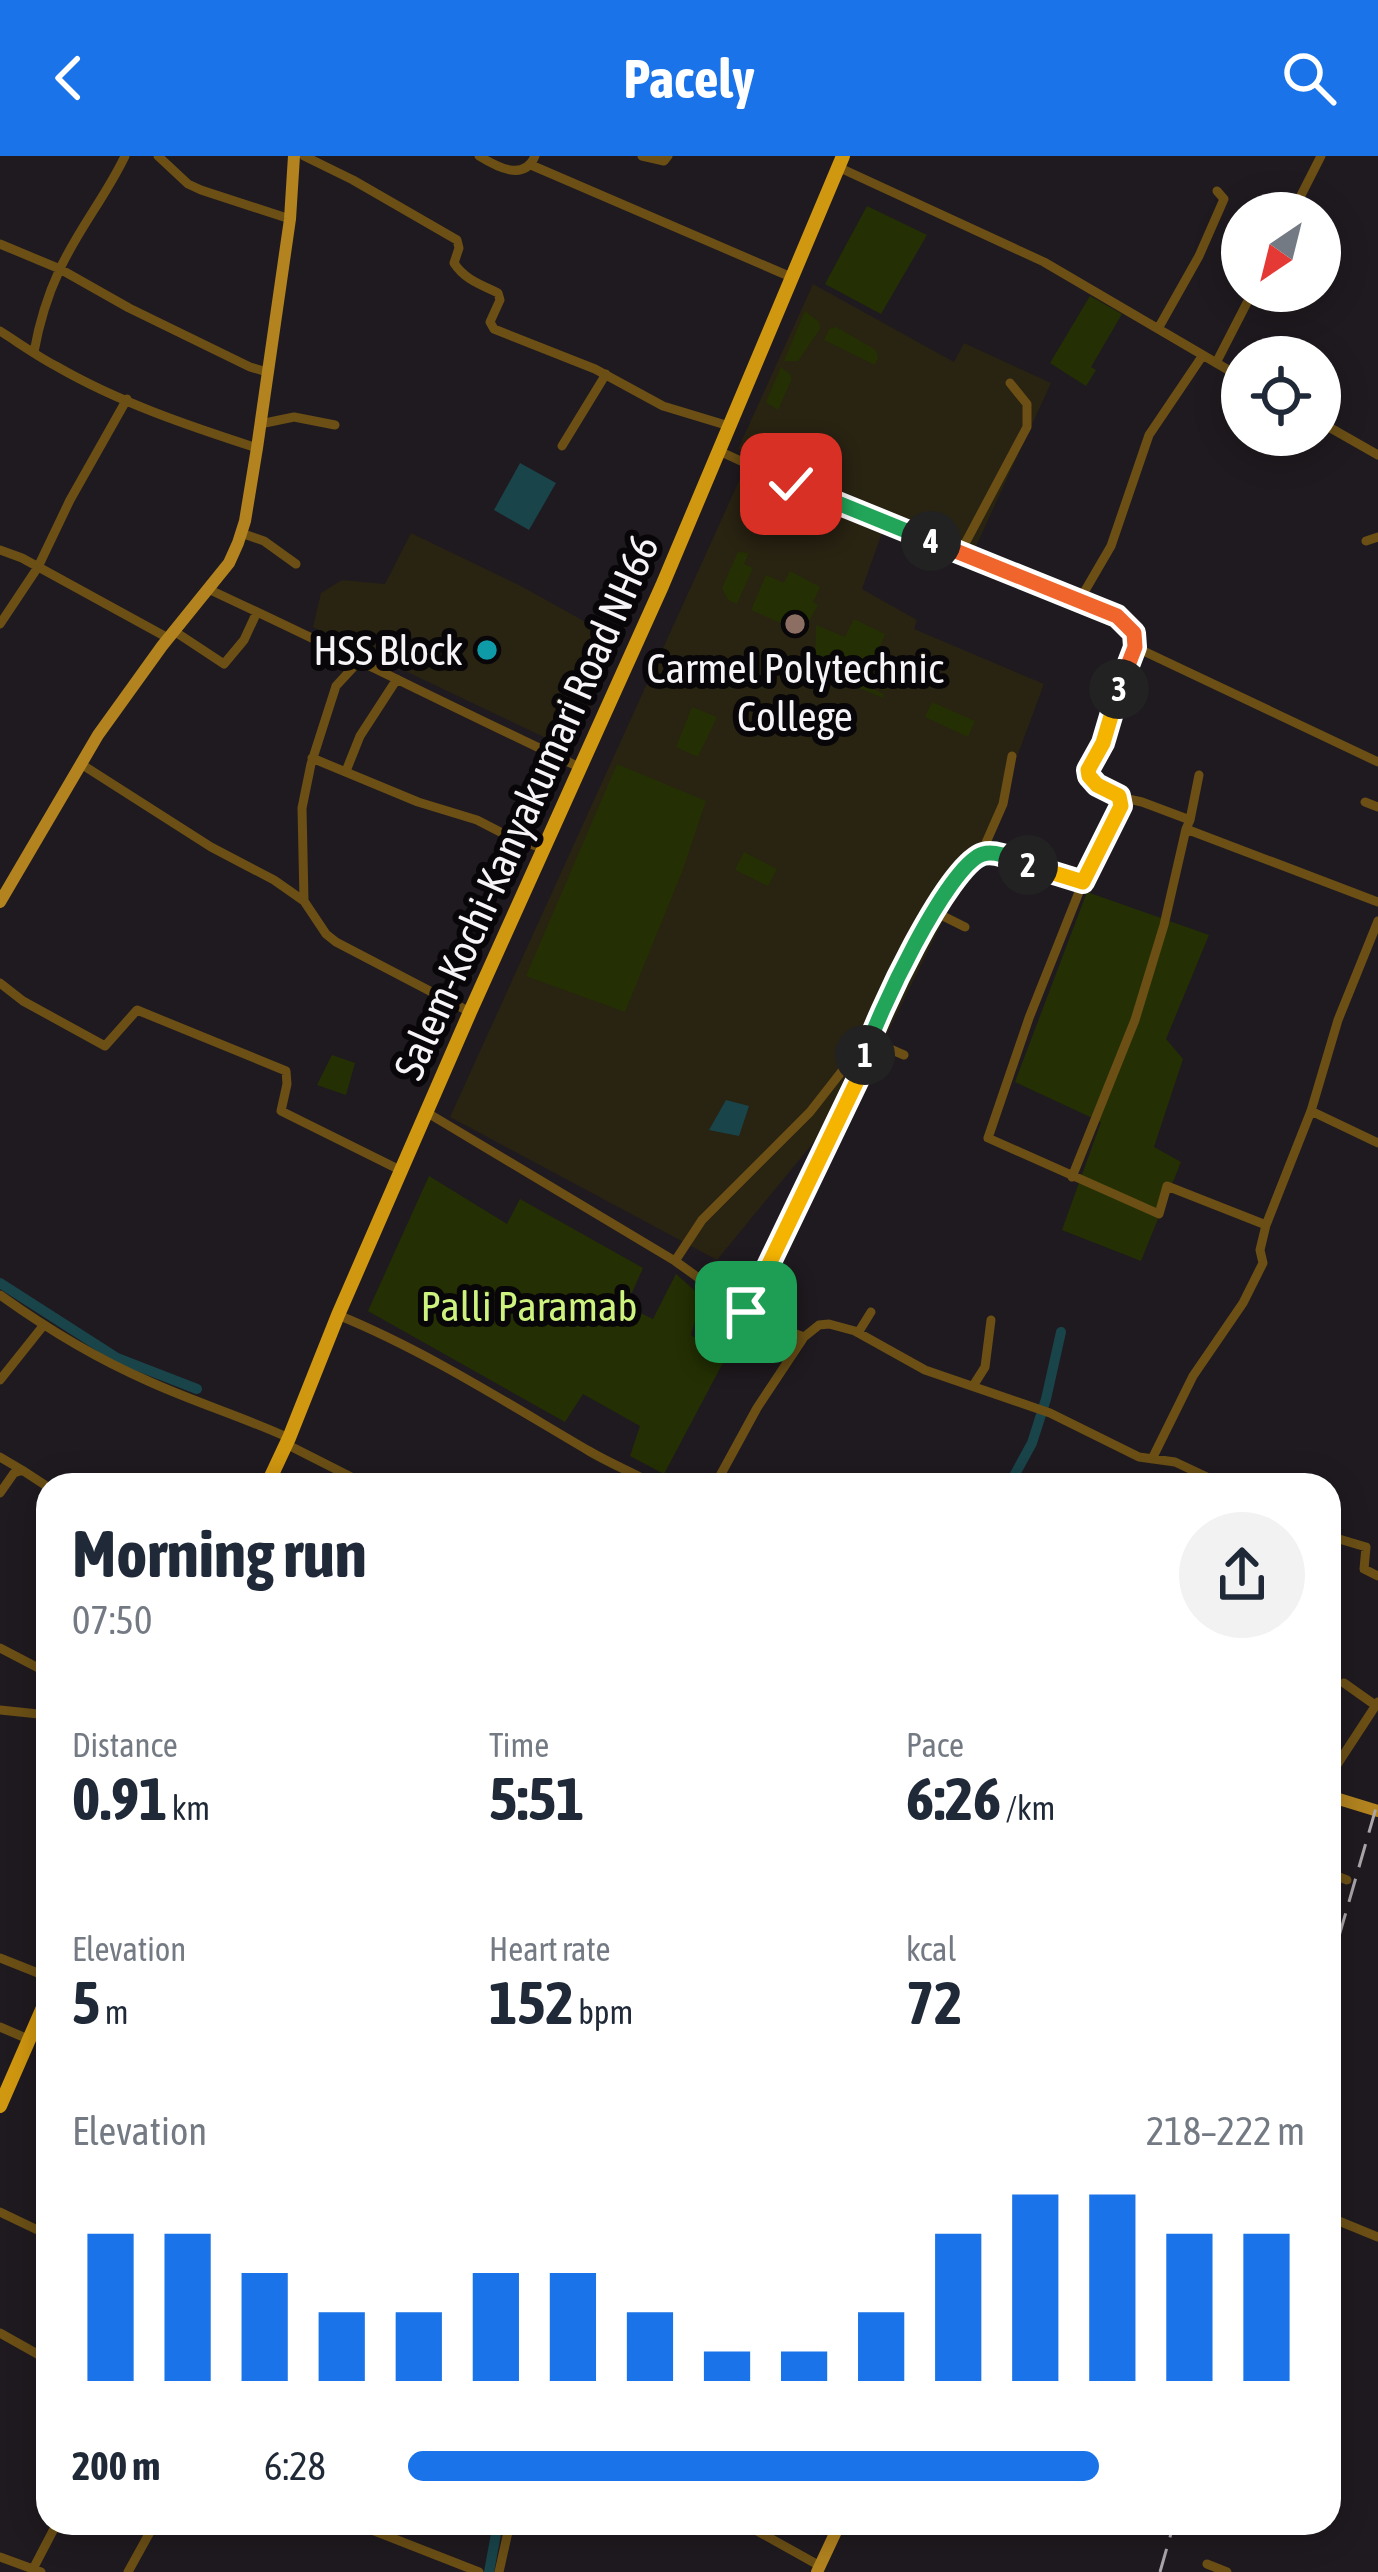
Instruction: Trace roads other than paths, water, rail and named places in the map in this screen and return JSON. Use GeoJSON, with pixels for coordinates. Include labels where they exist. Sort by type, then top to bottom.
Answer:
{"type":"FeatureCollection","features":[{"type":"Feature","properties":{"kind":"highway","name":"Salem-Kochi-Kanyakumari Road NH66"},"geometry":{"type":"LineString","coordinates":[[273,1473],[426,1112],[662,586],[840,162]]}},
{"type":"Feature","properties":{"kind":"highway"},"geometry":{"type":"LineString","coordinates":[[0,2106],[36,2021]]}},
{"type":"Feature","properties":{"kind":"main road"},"geometry":{"type":"LineString","coordinates":[[0,902],[98,735],[229,563],[241,533],[290,219],[294,156]]}},
{"type":"Feature","properties":{"kind":"main road"},"geometry":{"type":"LineString","coordinates":[[1341,1799],[1378,1810]]}},
{"type":"Feature","properties":{"kind":"main road"},"geometry":{"type":"LineString","coordinates":[[818,2569],[834,2535]]}},
{"type":"Feature","properties":{"kind":"street"},"geometry":{"type":"LineString","coordinates":[[34,352],[60,269],[125,156]]}},
{"type":"Feature","properties":{"kind":"street"},"geometry":{"type":"LineString","coordinates":[[158,156],[188,184],[290,219]]}},
{"type":"Feature","properties":{"kind":"street"},"geometry":{"type":"LineString","coordinates":[[304,156],[457,241],[456,268],[498,293],[500,300],[490,322],[494,329],[606,374],[663,406],[729,426]]}},
{"type":"Feature","properties":{"kind":"street"},"geometry":{"type":"LineString","coordinates":[[479,156],[515,171],[533,161],[790,277]]}},
{"type":"Feature","properties":{"kind":"street"},"geometry":{"type":"LineString","coordinates":[[642,156],[664,161],[668,156]]}},
{"type":"Feature","properties":{"kind":"street"},"geometry":{"type":"LineString","coordinates":[[1303,192],[1322,156]]}},
{"type":"Feature","properties":{"kind":"street"},"geometry":{"type":"LineString","coordinates":[[840,162],[1044,262],[1221,366]]}},
{"type":"Feature","properties":{"kind":"street"},"geometry":{"type":"LineString","coordinates":[[1159,327],[1216,221],[1224,199],[1217,191]]}},
{"type":"Feature","properties":{"kind":"street"},"geometry":{"type":"LineString","coordinates":[[0,244],[267,372]]}},
{"type":"Feature","properties":{"kind":"street"},"geometry":{"type":"LineString","coordinates":[[1216,363],[1242,312]]}},
{"type":"Feature","properties":{"kind":"street"},"geometry":{"type":"LineString","coordinates":[[0,331],[58,368],[197,428],[257,448]]}},
{"type":"Feature","properties":{"kind":"street"},"geometry":{"type":"LineString","coordinates":[[1079,601],[1111,546],[1149,435],[1204,355]]}},
{"type":"Feature","properties":{"kind":"street"},"geometry":{"type":"LineString","coordinates":[[562,446],[606,374]]}},
{"type":"Feature","properties":{"kind":"street"},"geometry":{"type":"LineString","coordinates":[[960,553],[1028,427],[1027,404],[1010,383]]}},
{"type":"Feature","properties":{"kind":"street"},"geometry":{"type":"LineString","coordinates":[[0,624],[38,567],[127,399]]}},
{"type":"Feature","properties":{"kind":"street"},"geometry":{"type":"LineString","coordinates":[[260,424],[294,417],[335,425]]}},
{"type":"Feature","properties":{"kind":"street"},"geometry":{"type":"LineString","coordinates":[[1341,434],[1378,454]]}},
{"type":"Feature","properties":{"kind":"street"},"geometry":{"type":"LineString","coordinates":[[718,451],[1117,616],[1134,633],[1135,647],[1103,743],[1088,770],[1097,785],[1378,902]]}},
{"type":"Feature","properties":{"kind":"street"},"geometry":{"type":"LineString","coordinates":[[241,533],[264,541],[296,564]]}},
{"type":"Feature","properties":{"kind":"street"},"geometry":{"type":"LineString","coordinates":[[1366,541],[1378,537]]}},
{"type":"Feature","properties":{"kind":"street"},"geometry":{"type":"LineString","coordinates":[[0,550],[224,664],[244,640],[257,612]]}},
{"type":"Feature","properties":{"kind":"street"},"geometry":{"type":"LineString","coordinates":[[208,589],[580,768]]}},
{"type":"Feature","properties":{"kind":"street"},"geometry":{"type":"LineString","coordinates":[[1135,647],[1378,762]]}},
{"type":"Feature","properties":{"kind":"street"},"geometry":{"type":"LineString","coordinates":[[304,901],[302,808],[313,758],[336,686],[360,659]]}},
{"type":"Feature","properties":{"kind":"street"},"geometry":{"type":"LineString","coordinates":[[346,771],[360,736],[397,680]]}},
{"type":"Feature","properties":{"kind":"street"},"geometry":{"type":"LineString","coordinates":[[746,1312],[858,1079],[871,1034],[901,970],[964,869],[981,854],[1003,805],[1012,756]]}},
{"type":"Feature","properties":{"kind":"street"},"geometry":{"type":"LineString","coordinates":[[313,758],[544,849]]}},
{"type":"Feature","properties":{"kind":"street"},"geometry":{"type":"LineString","coordinates":[[81,764],[212,847],[274,880],[304,901],[336,942],[470,1012]]}},
{"type":"Feature","properties":{"kind":"street"},"geometry":{"type":"LineString","coordinates":[[1072,1177],[1135,1020],[1164,925],[1199,775]]}},
{"type":"Feature","properties":{"kind":"street"},"geometry":{"type":"LineString","coordinates":[[1119,796],[1121,806],[1083,882],[988,1138],[1159,1214],[1167,1186],[1266,1225]]}},
{"type":"Feature","properties":{"kind":"street"},"geometry":{"type":"LineString","coordinates":[[1365,802],[1378,807]]}},
{"type":"Feature","properties":{"kind":"street"},"geometry":{"type":"LineString","coordinates":[[981,854],[998,854],[1083,882]]}},
{"type":"Feature","properties":{"kind":"street"},"geometry":{"type":"LineString","coordinates":[[935,912],[965,927]]}},
{"type":"Feature","properties":{"kind":"street"},"geometry":{"type":"LineString","coordinates":[[1152,1459],[1187,1387],[1243,1303],[1263,1263],[1259,1250],[1266,1225],[1378,921]]}},
{"type":"Feature","properties":{"kind":"street"},"geometry":{"type":"LineString","coordinates":[[0,983],[106,1046],[137,1010],[286,1071],[280,1111],[402,1171]]}},
{"type":"Feature","properties":{"kind":"street"},"geometry":{"type":"LineString","coordinates":[[871,1034],[876,1043],[904,1055]]}},
{"type":"Feature","properties":{"kind":"street"},"geometry":{"type":"LineString","coordinates":[[675,1261],[702,1220],[810,1112],[871,1034]]}},
{"type":"Feature","properties":{"kind":"street"},"geometry":{"type":"LineString","coordinates":[[1311,1111],[1378,1142]]}},
{"type":"Feature","properties":{"kind":"street"},"geometry":{"type":"LineString","coordinates":[[426,1112],[675,1261],[756,1319],[804,1337]]}},
{"type":"Feature","properties":{"kind":"street"},"geometry":{"type":"LineString","coordinates":[[0,1295],[43,1326],[147,1381],[233,1413],[345,1473]]}},
{"type":"Feature","properties":{"kind":"street"},"geometry":{"type":"LineString","coordinates":[[858,1333],[871,1312]]}},
{"type":"Feature","properties":{"kind":"street"},"geometry":{"type":"LineString","coordinates":[[338,1315],[496,1394],[631,1473]]}},
{"type":"Feature","properties":{"kind":"street"},"geometry":{"type":"LineString","coordinates":[[973,1386],[985,1367],[991,1320]]}},
{"type":"Feature","properties":{"kind":"street"},"geometry":{"type":"LineString","coordinates":[[722,1473],[757,1408],[804,1337],[819,1324],[858,1333],[925,1370],[1050,1413],[1139,1457],[1175,1462],[1198,1473]]}},
{"type":"Feature","properties":{"kind":"street"},"geometry":{"type":"LineString","coordinates":[[0,1380],[43,1326]]}},
{"type":"Feature","properties":{"kind":"street"},"geometry":{"type":"LineString","coordinates":[[0,1457],[36,1479]]}},
{"type":"Feature","properties":{"kind":"street"},"geometry":{"type":"LineString","coordinates":[[0,1493],[14,1473],[22,1470]]}},
{"type":"Feature","properties":{"kind":"street"},"geometry":{"type":"LineString","coordinates":[[1341,1539],[1366,1546],[1364,1569],[1378,1576]]}},
{"type":"Feature","properties":{"kind":"street"},"geometry":{"type":"LineString","coordinates":[[0,1648],[36,1667]]}},
{"type":"Feature","properties":{"kind":"street"},"geometry":{"type":"LineString","coordinates":[[1341,1759],[1377,1704],[1344,1683]]}},
{"type":"Feature","properties":{"kind":"street"},"geometry":{"type":"LineString","coordinates":[[0,1710],[36,1714]]}},
{"type":"Feature","properties":{"kind":"street"},"geometry":{"type":"LineString","coordinates":[[1341,1878],[1347,1880]]}},
{"type":"Feature","properties":{"kind":"street"},"geometry":{"type":"LineString","coordinates":[[0,1958],[36,1973]]}},
{"type":"Feature","properties":{"kind":"street"},"geometry":{"type":"LineString","coordinates":[[0,2027],[28,2038]]}},
{"type":"Feature","properties":{"kind":"street"},"geometry":{"type":"LineString","coordinates":[[0,2212],[36,2229]]}},
{"type":"Feature","properties":{"kind":"street"},"geometry":{"type":"LineString","coordinates":[[1341,2222],[1378,2237]]}},
{"type":"Feature","properties":{"kind":"street"},"geometry":{"type":"LineString","coordinates":[[0,2333],[36,2353]]}},
{"type":"Feature","properties":{"kind":"street"},"geometry":{"type":"LineString","coordinates":[[1,2560],[36,2570],[52,2535]]}},
{"type":"Feature","properties":{"kind":"street"},"geometry":{"type":"LineString","coordinates":[[128,2572],[148,2535]]}},
{"type":"Feature","properties":{"kind":"street"},"geometry":{"type":"LineString","coordinates":[[385,2535],[479,2572]]}},
{"type":"Feature","properties":{"kind":"street"},"geometry":{"type":"LineString","coordinates":[[499,2572],[507,2535]]}},
{"type":"Feature","properties":{"kind":"street"},"geometry":{"type":"LineString","coordinates":[[763,2535],[818,2569]]}},
{"type":"Feature","properties":{"kind":"street"},"geometry":{"type":"LineString","coordinates":[[1207,2564],[1228,2572]]}},
{"type":"Feature","properties":{"kind":"water"},"geometry":{"type":"Polygon","coordinates":[[[520,463],[556,483],[529,530],[494,510],[520,463]]]}},
{"type":"Feature","properties":{"kind":"water"},"geometry":{"type":"Polygon","coordinates":[[[726,1100],[749,1106],[739,1136],[709,1130],[726,1100]]]}},
{"type":"Feature","properties":{"kind":"waterway"},"geometry":{"type":"LineString","coordinates":[[0,1283],[117,1358],[197,1389]]}},
{"type":"Feature","properties":{"kind":"waterway"},"geometry":{"type":"LineString","coordinates":[[1016,1473],[1032,1443],[1061,1332]]}},
{"type":"Feature","properties":{"kind":"waterway"},"geometry":{"type":"LineString","coordinates":[[489,2572],[496,2535]]}},
{"type":"Feature","properties":{"kind":"railway"},"geometry":{"type":"LineString","coordinates":[[1341,1929],[1378,1801]]}},
{"type":"Feature","properties":{"kind":"railway"},"geometry":{"type":"LineString","coordinates":[[1160,2572],[1171,2535]]}},
{"type":"Feature","properties":{"kind":"place","name":"Carmel Polytechnic College"},"geometry":{"type":"Point","coordinates":[795,624]}},
{"type":"Feature","properties":{"kind":"place","name":"HSS Block"},"geometry":{"type":"Point","coordinates":[487,650]}},
{"type":"Feature","properties":{"kind":"park label","name":"Palli Paramab"},"geometry":{"type":"Point","coordinates":[529,1306]}}]}
